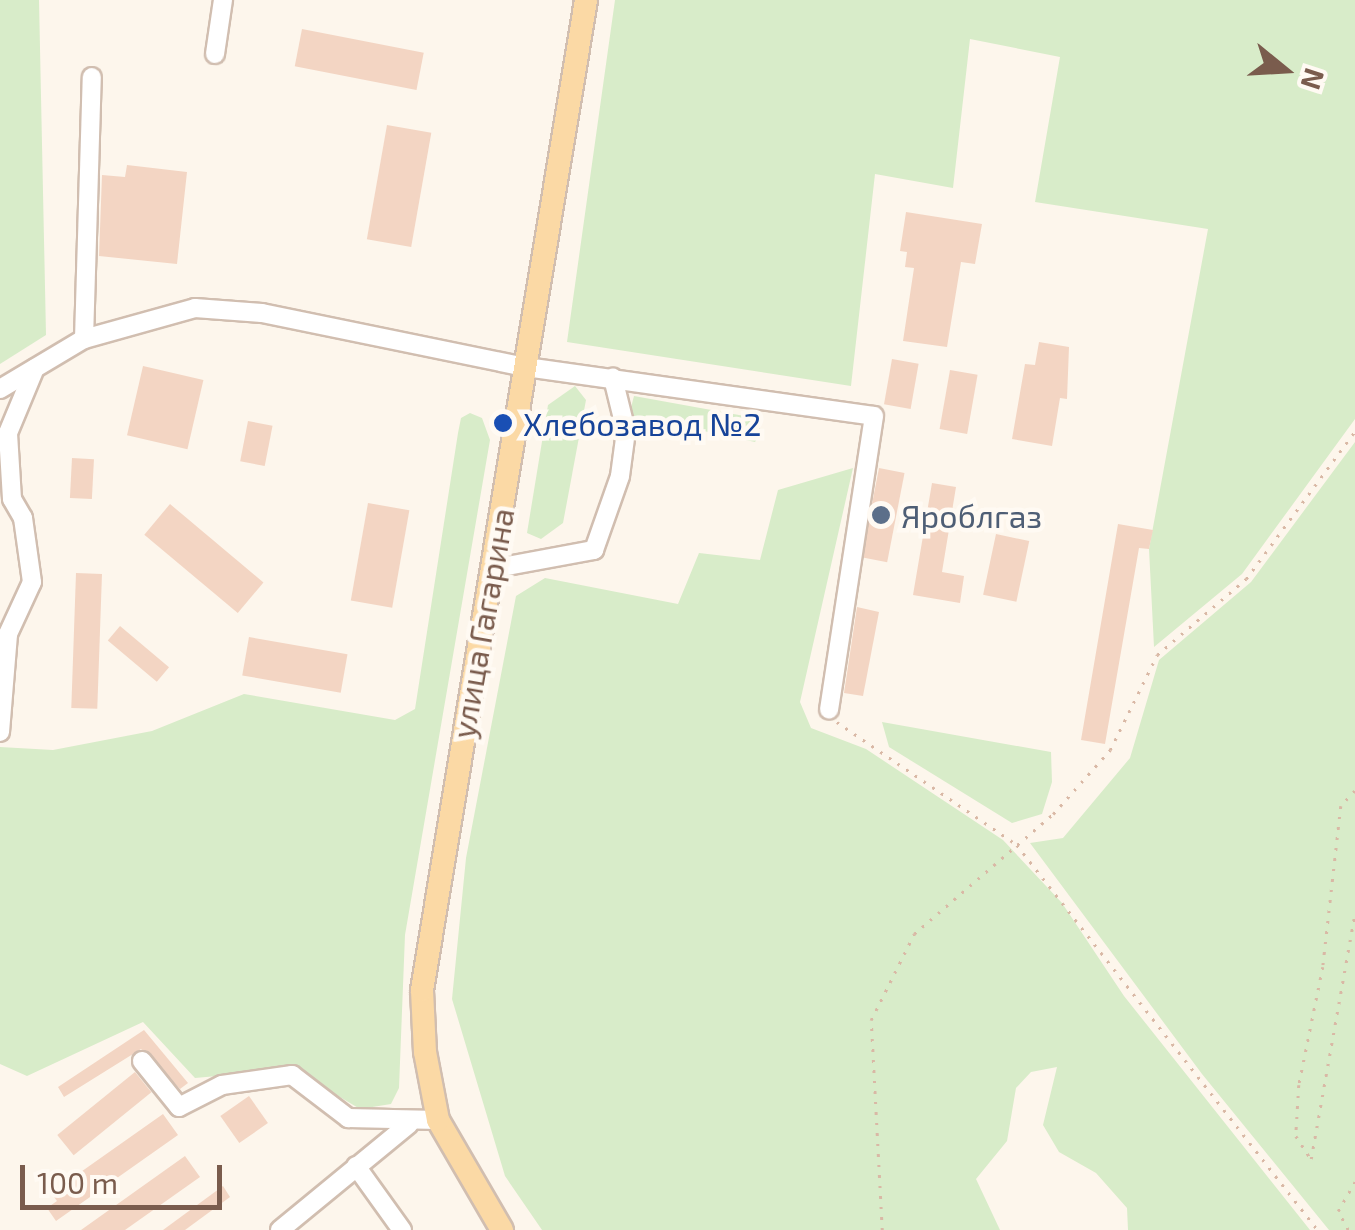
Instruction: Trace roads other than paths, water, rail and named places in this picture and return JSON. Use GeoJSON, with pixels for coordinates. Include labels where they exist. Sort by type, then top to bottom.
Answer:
{"type":"FeatureCollection","features":[{"type":"Feature","properties":{"kind":"main road","name":"улица Гагарина"},"geometry":{"type":"LineString","coordinates":[[502,1230],[438,1120],[425,1052],[422,990],[586,0]]}},
{"type":"Feature","properties":{"kind":"street"},"geometry":{"type":"LineString","coordinates":[[215,54],[222,0]]}},
{"type":"Feature","properties":{"kind":"street"},"geometry":{"type":"LineString","coordinates":[[84,339],[92,77]]}},
{"type":"Feature","properties":{"kind":"street"},"geometry":{"type":"LineString","coordinates":[[0,390],[84,339],[195,308],[262,313],[526,367],[874,416],[830,715]]}},
{"type":"Feature","properties":{"kind":"street"},"geometry":{"type":"LineString","coordinates":[[0,732],[8,634],[32,582],[23,518],[12,499],[8,433],[35,368]]}},
{"type":"Feature","properties":{"kind":"street"},"geometry":{"type":"LineString","coordinates":[[491,570],[594,550],[620,476],[626,431],[613,378]]}},
{"type":"Feature","properties":{"kind":"street"},"geometry":{"type":"LineString","coordinates":[[142,1061],[179,1108],[222,1086],[292,1074],[348,1118],[409,1124],[438,1120]]}},
{"type":"Feature","properties":{"kind":"street"},"geometry":{"type":"LineString","coordinates":[[280,1230],[409,1124]]}},
{"type":"Feature","properties":{"kind":"street"},"geometry":{"type":"LineString","coordinates":[[356,1166],[402,1230]]}},
{"type":"Feature","properties":{"kind":"place","name":"Хлебозавод №2"},"geometry":{"type":"Point","coordinates":[503,423]}},
{"type":"Feature","properties":{"kind":"place","name":"Яроблгаз"},"geometry":{"type":"Point","coordinates":[881,515]}}]}
